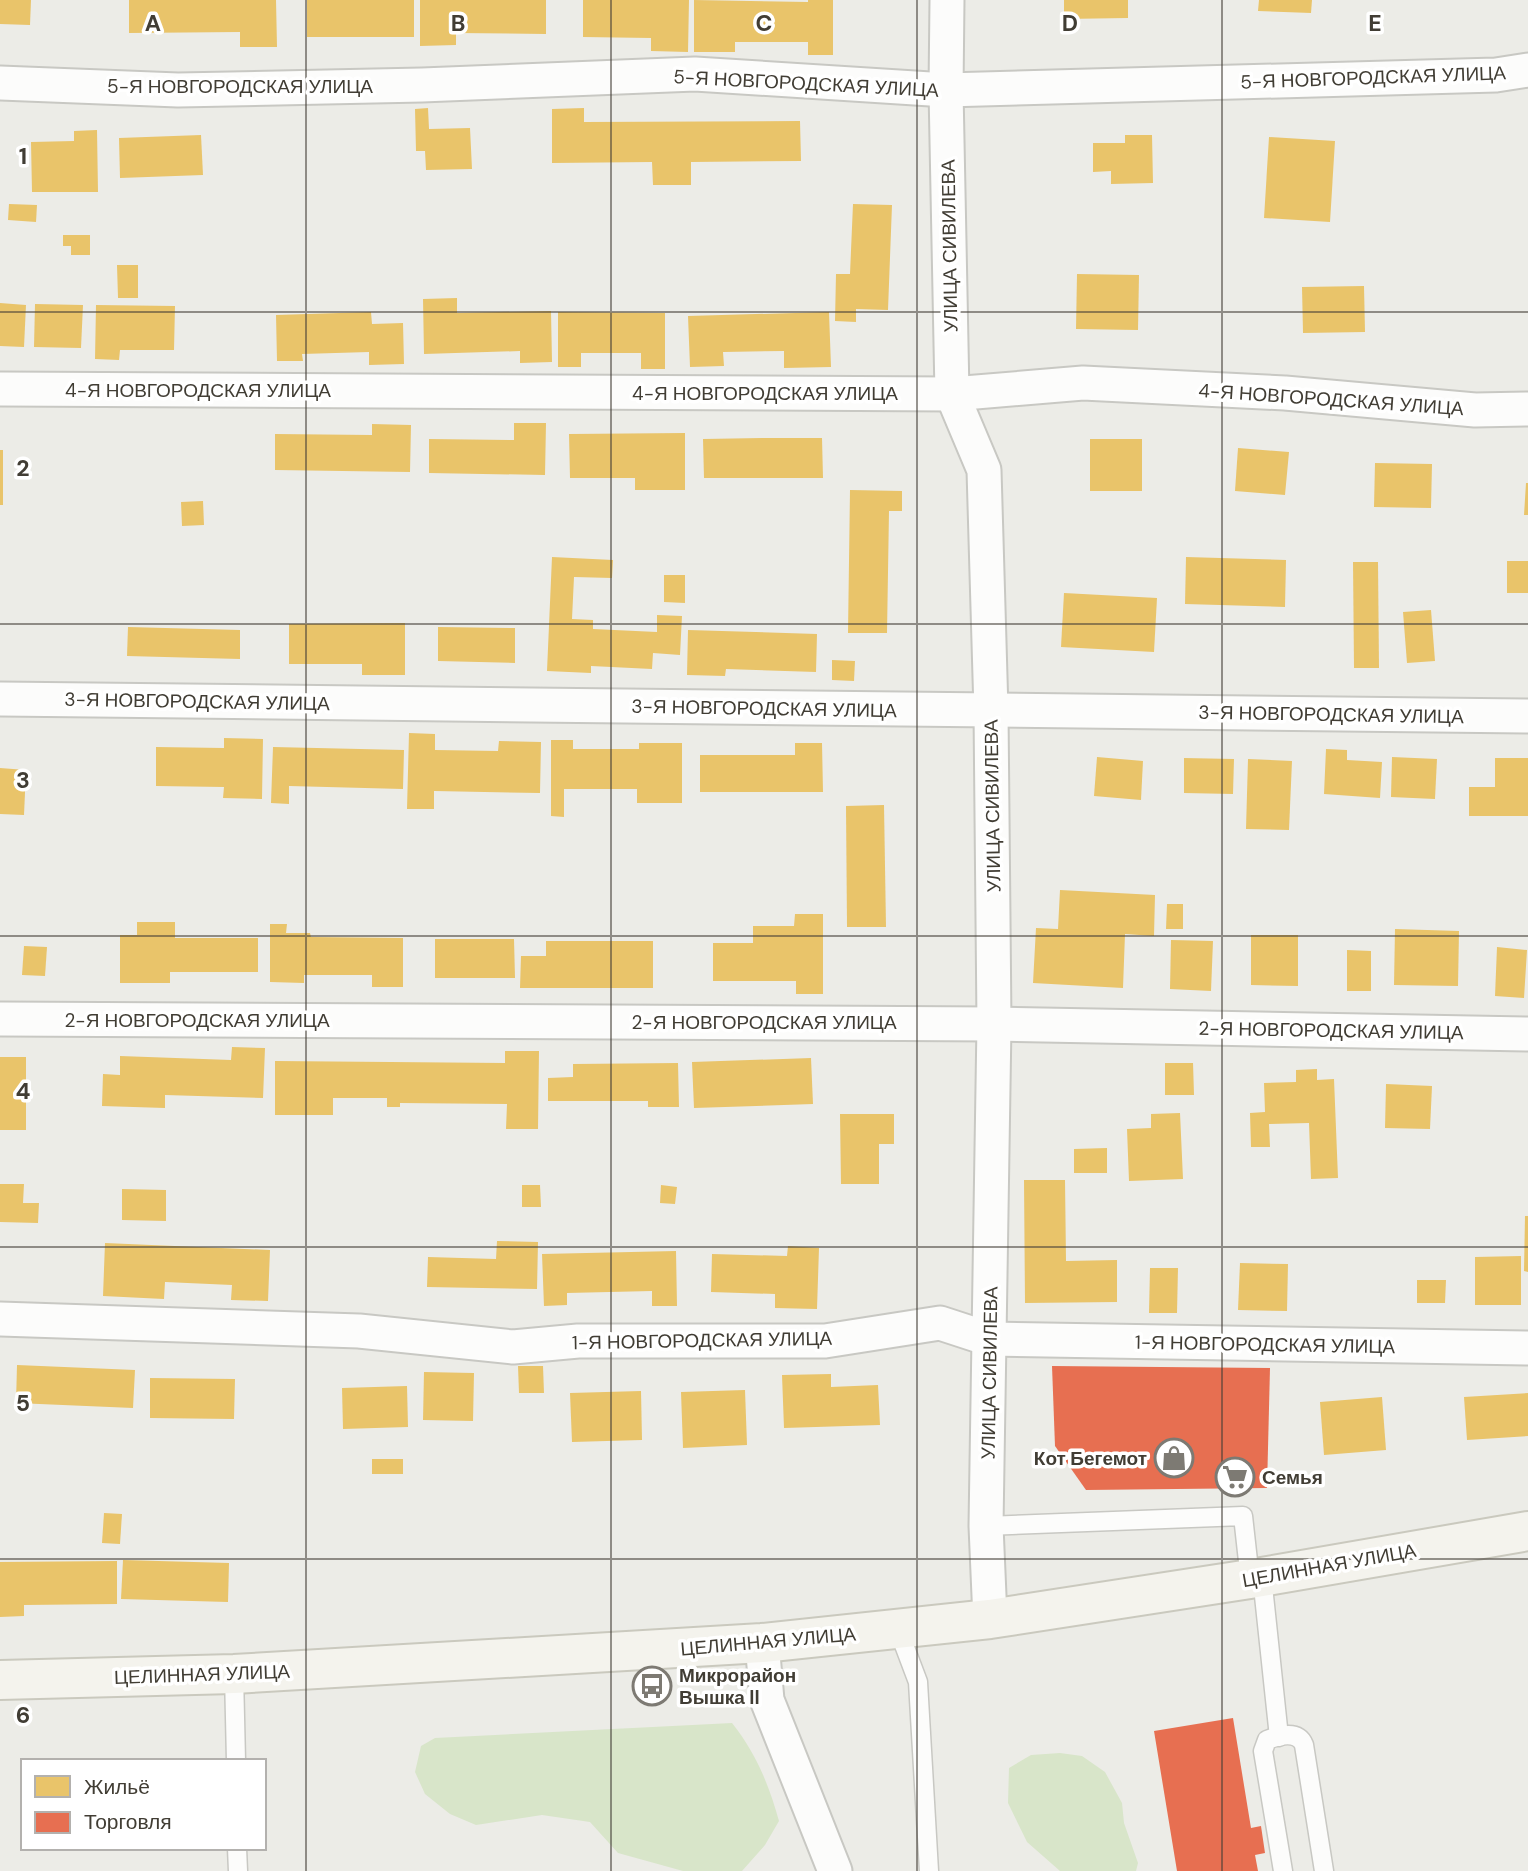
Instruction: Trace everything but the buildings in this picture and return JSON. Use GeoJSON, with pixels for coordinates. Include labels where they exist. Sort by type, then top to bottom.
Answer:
{"type":"FeatureCollection","features":[{"type":"Feature","properties":{"kind":"main road","name":"ЦЕЛИННАЯ УЛИЦА"},"geometry":{"type":"LineString","coordinates":[[0,1680],[234,1674],[762,1643],[990,1619],[1256,1578],[1528,1531]]}},
{"type":"Feature","properties":{"kind":"street","name":"УЛИЦА СИВИЛЕВА"},"geometry":{"type":"LineString","coordinates":[[947,0],[946,90],[952,394],[984,470],[991,711],[994,1024],[986,1526],[990,1619]]}},
{"type":"Feature","properties":{"kind":"street","name":"5-Я НОВГОРОДСКАЯ УЛИЦА"},"geometry":{"type":"LineString","coordinates":[[0,83],[178,90],[695,75],[946,90],[1496,75],[1528,70]]}},
{"type":"Feature","properties":{"kind":"street","name":"4-Я НОВГОРОДСКАЯ УЛИЦА"},"geometry":{"type":"LineString","coordinates":[[0,389],[952,394],[1083,383],[1285,393],[1475,410],[1528,409]]}},
{"type":"Feature","properties":{"kind":"street","name":"3-Я НОВГОРОДСКАЯ УЛИЦА"},"geometry":{"type":"LineString","coordinates":[[0,699],[1528,716]]}},
{"type":"Feature","properties":{"kind":"street","name":"2-Я НОВГОРОДСКАЯ УЛИЦА"},"geometry":{"type":"LineString","coordinates":[[0,1019],[994,1024],[1528,1034]]}},
{"type":"Feature","properties":{"kind":"street","name":"1-Я НОВГОРОДСКАЯ УЛИЦА"},"geometry":{"type":"LineString","coordinates":[[0,1319],[359,1331],[513,1347],[579,1341],[825,1341],[940,1323],[989,1339],[1528,1348]]}},
{"type":"Feature","properties":{"kind":"street"},"geometry":{"type":"LineString","coordinates":[[762,1643],[766,1700],[835,1871]]}},
{"type":"Feature","properties":{"kind":"lane"},"geometry":{"type":"LineString","coordinates":[[986,1526],[1243,1516],[1256,1578],[1279,1737]]}},
{"type":"Feature","properties":{"kind":"lane"},"geometry":{"type":"LineString","coordinates":[[898,1629],[918,1682],[929,1871]]}},
{"type":"Feature","properties":{"kind":"lane"},"geometry":{"type":"LineString","coordinates":[[234,1674],[236,1759]]}},
{"type":"Feature","properties":{"kind":"lane"},"geometry":{"type":"LineString","coordinates":[[1283,1871],[1263,1751],[1267,1740],[1297,1735],[1304,1745],[1324,1871]]}},
{"type":"Feature","properties":{"kind":"lane"},"geometry":{"type":"LineString","coordinates":[[237,1850],[238,1871]]}},
{"type":"Feature","properties":{"kind":"green space"},"geometry":{"type":"Polygon","coordinates":[[[732,1723],[761,1770],[779,1821],[765,1845],[742,1871],[683,1871],[618,1853],[590,1822],[542,1815],[476,1825],[450,1814],[425,1794],[415,1772],[421,1746],[435,1738],[732,1723]]]}},
{"type":"Feature","properties":{"kind":"green space"},"geometry":{"type":"Polygon","coordinates":[[[1060,1753],[1082,1756],[1105,1772],[1122,1803],[1124,1823],[1138,1863],[1136,1871],[1060,1871],[1027,1842],[1008,1803],[1009,1768],[1031,1755],[1060,1753]]]}},
{"type":"Feature","properties":{"kind":"place","name":"Кот Бегемот"},"geometry":{"type":"Point","coordinates":[1174,1458]}},
{"type":"Feature","properties":{"kind":"place","name":"Семья"},"geometry":{"type":"Point","coordinates":[1235,1477]}},
{"type":"Feature","properties":{"kind":"place","name":"Микрорайон Вышка II"},"geometry":{"type":"Point","coordinates":[652,1686]}}]}
